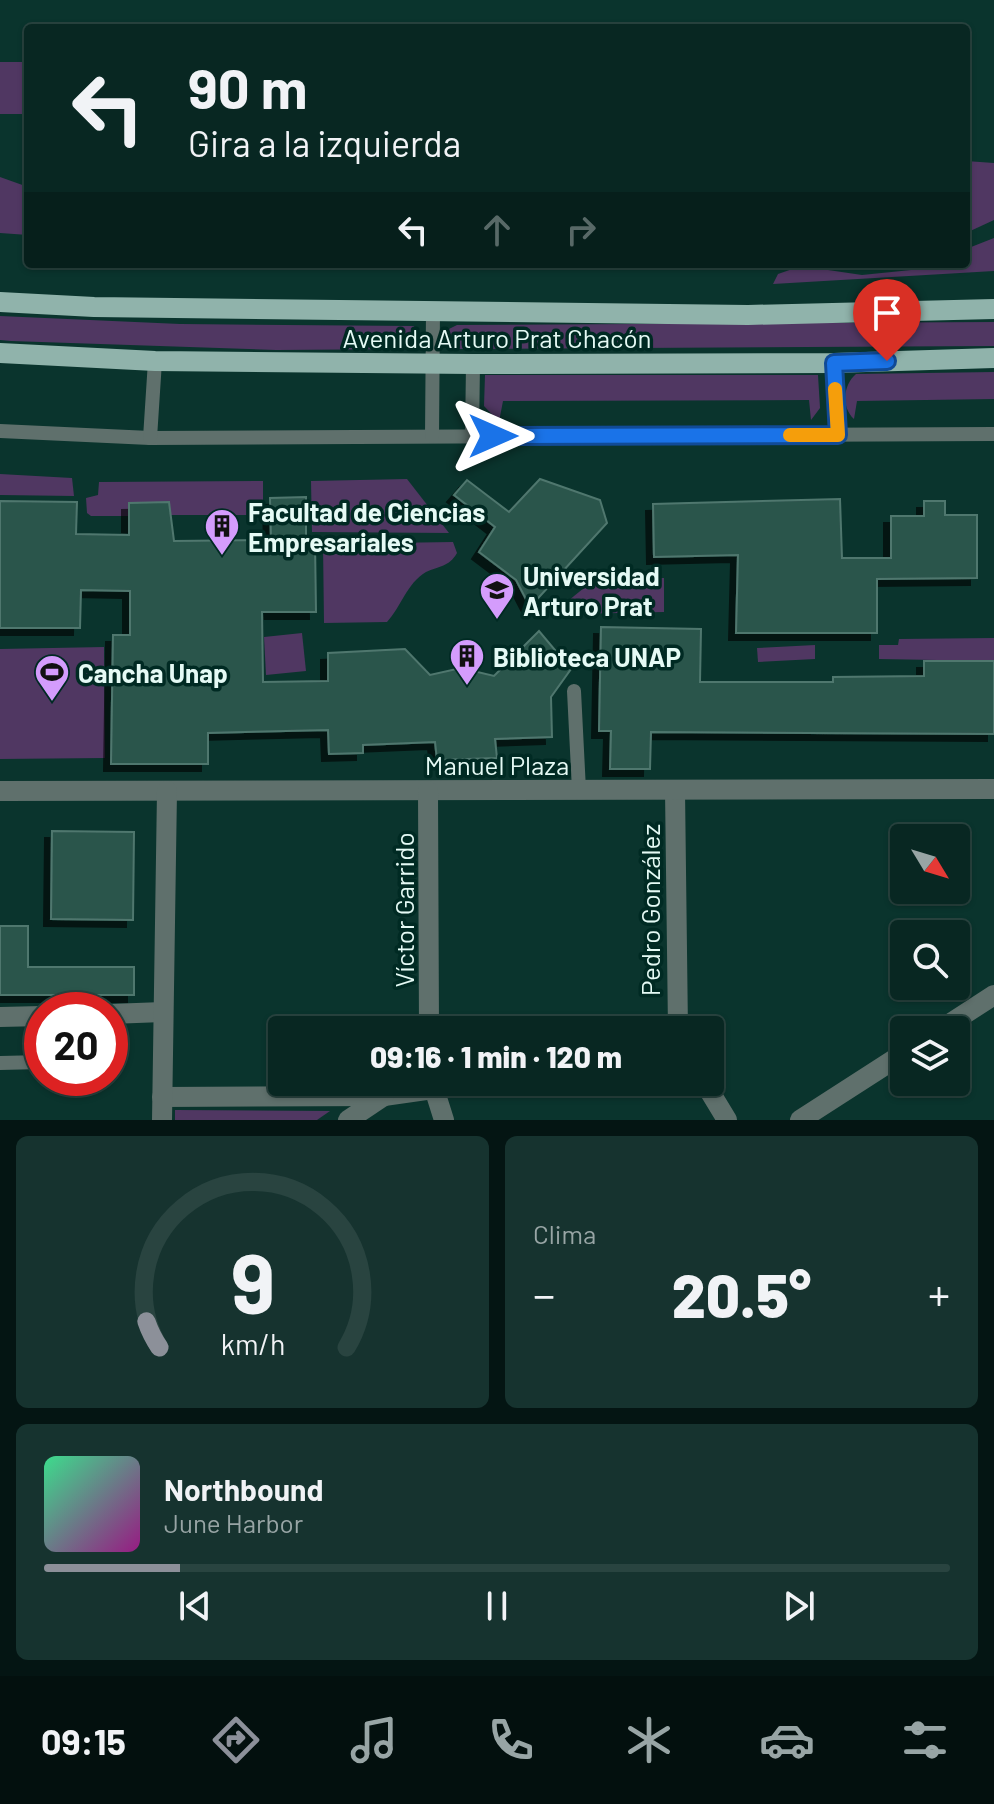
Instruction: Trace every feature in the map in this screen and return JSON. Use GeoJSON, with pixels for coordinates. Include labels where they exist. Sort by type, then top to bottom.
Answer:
{"type":"FeatureCollection","features":[{"type":"Feature","properties":{"kind":"main road","name":"Avenida Arturo Prat Chacón"},"geometry":{"type":"LineString","coordinates":[[0,302],[94,307],[748,315],[994,309]]}},
{"type":"Feature","properties":{"kind":"main road","name":"Avenida Arturo Prat Chacón"},"geometry":{"type":"LineString","coordinates":[[0,353],[155,361],[473,364],[834,363],[994,358]]}},
{"type":"Feature","properties":{"kind":"street","name":"Manuel Plaza"},"geometry":{"type":"LineString","coordinates":[[0,791],[428,791],[578,773],[675,790],[994,789]]}},
{"type":"Feature","properties":{"kind":"street","name":"Pedro González"},"geometry":{"type":"LineString","coordinates":[[675,790],[678,1016]]}},
{"type":"Feature","properties":{"kind":"street"},"geometry":{"type":"LineString","coordinates":[[162,1120],[167,791]]}},
{"type":"Feature","properties":{"kind":"street","name":"Víctor Garrido"},"geometry":{"type":"LineString","coordinates":[[428,791],[429,1016]]}},
{"type":"Feature","properties":{"kind":"street"},"geometry":{"type":"LineString","coordinates":[[962,1016],[994,995]]}},
{"type":"Feature","properties":{"kind":"street"},"geometry":{"type":"LineString","coordinates":[[128,1013],[163,1012]]}},
{"type":"Feature","properties":{"kind":"street"},"geometry":{"type":"LineString","coordinates":[[0,1017],[24,1016]]}},
{"type":"Feature","properties":{"kind":"street"},"geometry":{"type":"LineString","coordinates":[[800,1120],[890,1062]]}},
{"type":"Feature","properties":{"kind":"street"},"geometry":{"type":"LineString","coordinates":[[162,1097],[384,1096]]}},
{"type":"Feature","properties":{"kind":"street"},"geometry":{"type":"LineString","coordinates":[[348,1120],[384,1096]]}},
{"type":"Feature","properties":{"kind":"street"},"geometry":{"type":"LineString","coordinates":[[436,1096],[444,1120]]}},
{"type":"Feature","properties":{"kind":"street"},"geometry":{"type":"LineString","coordinates":[[712,1096],[727,1120]]}},
{"type":"Feature","properties":{"kind":"lane"},"geometry":{"type":"LineString","coordinates":[[432,436],[433,310]]}},
{"type":"Feature","properties":{"kind":"lane"},"geometry":{"type":"LineString","coordinates":[[150,438],[155,361]]}},
{"type":"Feature","properties":{"kind":"lane"},"geometry":{"type":"LineString","coordinates":[[834,363],[838,435]]}},
{"type":"Feature","properties":{"kind":"lane"},"geometry":{"type":"LineString","coordinates":[[472,436],[473,364]]}},
{"type":"Feature","properties":{"kind":"lane"},"geometry":{"type":"LineString","coordinates":[[0,431],[150,438],[994,434]]}},
{"type":"Feature","properties":{"kind":"lane"},"geometry":{"type":"LineString","coordinates":[[574,691],[578,773]]}},
{"type":"Feature","properties":{"kind":"lane"},"geometry":{"type":"LineString","coordinates":[[0,1063],[24,1062]]}},
{"type":"Feature","properties":{"kind":"shaded area"},"geometry":{"type":"Polygon","coordinates":[[[0,62],[24,62],[24,114],[0,114],[0,62]]]}},
{"type":"Feature","properties":{"kind":"shaded area"},"geometry":{"type":"Polygon","coordinates":[[[970,161],[994,163],[994,220],[970,231],[970,161]]]}},
{"type":"Feature","properties":{"kind":"shaded area"},"geometry":{"type":"Polygon","coordinates":[[[0,177],[24,186],[24,235],[0,233],[0,177]]]}},
{"type":"Feature","properties":{"kind":"shaded area"},"geometry":{"type":"Polygon","coordinates":[[[994,238],[994,271],[773,284],[778,274],[795,268],[862,275],[917,268],[970,268],[970,247],[994,238]]]}},
{"type":"Feature","properties":{"kind":"shaded area"},"geometry":{"type":"Polygon","coordinates":[[[0,316],[180,324],[414,326],[417,334],[414,349],[276,350],[11,341],[0,340],[0,316]]]}},
{"type":"Feature","properties":{"kind":"shaded area"},"geometry":{"type":"Polygon","coordinates":[[[994,322],[994,346],[453,349],[444,342],[447,330],[457,325],[994,322]]]}},
{"type":"Feature","properties":{"kind":"shaded area"},"geometry":{"type":"Polygon","coordinates":[[[994,372],[994,399],[857,401],[854,419],[845,402],[848,384],[856,374],[994,372]]]}},
{"type":"Feature","properties":{"kind":"shaded area"},"geometry":{"type":"Polygon","coordinates":[[[485,375],[818,375],[820,408],[811,420],[809,400],[503,401],[499,422],[484,406],[485,375]]]}},
{"type":"Feature","properties":{"kind":"shaded area"},"geometry":{"type":"Polygon","coordinates":[[[0,474],[72,478],[74,496],[0,495],[0,474]]]}},
{"type":"Feature","properties":{"kind":"shaded area"},"geometry":{"type":"Polygon","coordinates":[[[407,479],[449,533],[312,532],[311,481],[407,479]]]}},
{"type":"Feature","properties":{"kind":"shaded area"},"geometry":{"type":"Polygon","coordinates":[[[263,481],[263,515],[169,515],[168,502],[130,503],[129,516],[91,516],[87,513],[86,498],[98,495],[99,482],[263,481]]]}},
{"type":"Feature","properties":{"kind":"shaded area"},"geometry":{"type":"Polygon","coordinates":[[[453,542],[457,553],[454,558],[419,577],[387,622],[324,623],[323,544],[453,542]]]}},
{"type":"Feature","properties":{"kind":"shaded area"},"geometry":{"type":"Polygon","coordinates":[[[664,578],[664,612],[573,614],[563,605],[595,579],[664,578]]]}},
{"type":"Feature","properties":{"kind":"shaded area"},"geometry":{"type":"Polygon","coordinates":[[[302,633],[306,671],[266,675],[264,637],[302,633]]]}},
{"type":"Feature","properties":{"kind":"shaded area"},"geometry":{"type":"Polygon","coordinates":[[[994,638],[994,661],[879,659],[879,645],[898,645],[899,639],[994,638]]]}},
{"type":"Feature","properties":{"kind":"shaded area"},"geometry":{"type":"Polygon","coordinates":[[[815,645],[815,659],[758,662],[757,648],[815,645]]]}},
{"type":"Feature","properties":{"kind":"shaded area","name":"Cancha Unap"},"geometry":{"type":"Polygon","coordinates":[[[104,647],[105,758],[0,759],[0,649],[104,647]]]}},
{"type":"Feature","properties":{"kind":"shaded area"},"geometry":{"type":"Polygon","coordinates":[[[175,1110],[330,1111],[317,1120],[175,1120],[175,1110]]]}},
{"type":"Feature","properties":{"kind":"building"},"geometry":{"type":"Polygon","coordinates":[[[540,479],[600,500],[607,523],[530,607],[516,580],[479,552],[495,527],[454,495],[467,480],[509,512],[540,479]]]}},
{"type":"Feature","properties":{"kind":"building"},"geometry":{"type":"Polygon","coordinates":[[[306,497],[306,541],[315,541],[316,612],[262,612],[263,682],[328,681],[328,653],[405,649],[430,675],[461,668],[494,676],[539,631],[571,669],[551,697],[552,737],[495,739],[497,758],[437,760],[435,742],[363,745],[363,753],[329,754],[328,730],[208,733],[208,764],[111,764],[113,635],[130,635],[130,591],[81,590],[80,628],[0,628],[0,501],[77,502],[76,534],[129,535],[129,503],[169,502],[174,541],[271,540],[270,498],[306,497]]]}},
{"type":"Feature","properties":{"kind":"building"},"geometry":{"type":"Polygon","coordinates":[[[840,499],[842,558],[891,558],[891,516],[924,516],[924,501],[945,501],[945,515],[977,515],[977,578],[877,579],[877,633],[736,633],[738,555],[654,557],[653,504],[840,499]]]}},
{"type":"Feature","properties":{"kind":"building"},"geometry":{"type":"Polygon","coordinates":[[[601,627],[701,629],[700,682],[833,682],[833,677],[924,676],[924,661],[994,661],[994,734],[651,732],[650,769],[610,769],[611,731],[599,731],[601,627]]]}},
{"type":"Feature","properties":{"kind":"building"},"geometry":{"type":"Polygon","coordinates":[[[52,831],[134,832],[133,920],[51,919],[52,831]]]}},
{"type":"Feature","properties":{"kind":"building"},"geometry":{"type":"Polygon","coordinates":[[[0,926],[28,926],[28,967],[134,967],[134,995],[128,995],[128,992],[24,992],[24,995],[0,995],[0,926]]]}},
{"type":"Feature","properties":{"kind":"slow traffic"},"geometry":{"type":"LineString","coordinates":[[790,435],[838,435],[835,389]]}},
{"type":"Feature","properties":{"kind":"place","name":"Facultad de Ciencias Empresariales"},"geometry":{"type":"Point","coordinates":[222,557]}},
{"type":"Feature","properties":{"kind":"place","name":"Universidad Arturo Prat"},"geometry":{"type":"Point","coordinates":[497,621]}},
{"type":"Feature","properties":{"kind":"place","name":"Biblioteca UNAP"},"geometry":{"type":"Point","coordinates":[467,687]}},
{"type":"Feature","properties":{"kind":"place","name":"Cancha Unap"},"geometry":{"type":"Point","coordinates":[52,703]}},
{"type":"Feature","properties":{"kind":"route"},"geometry":{"type":"LineString","coordinates":[[493,436],[838,435],[834,363],[887,361]]}}]}
